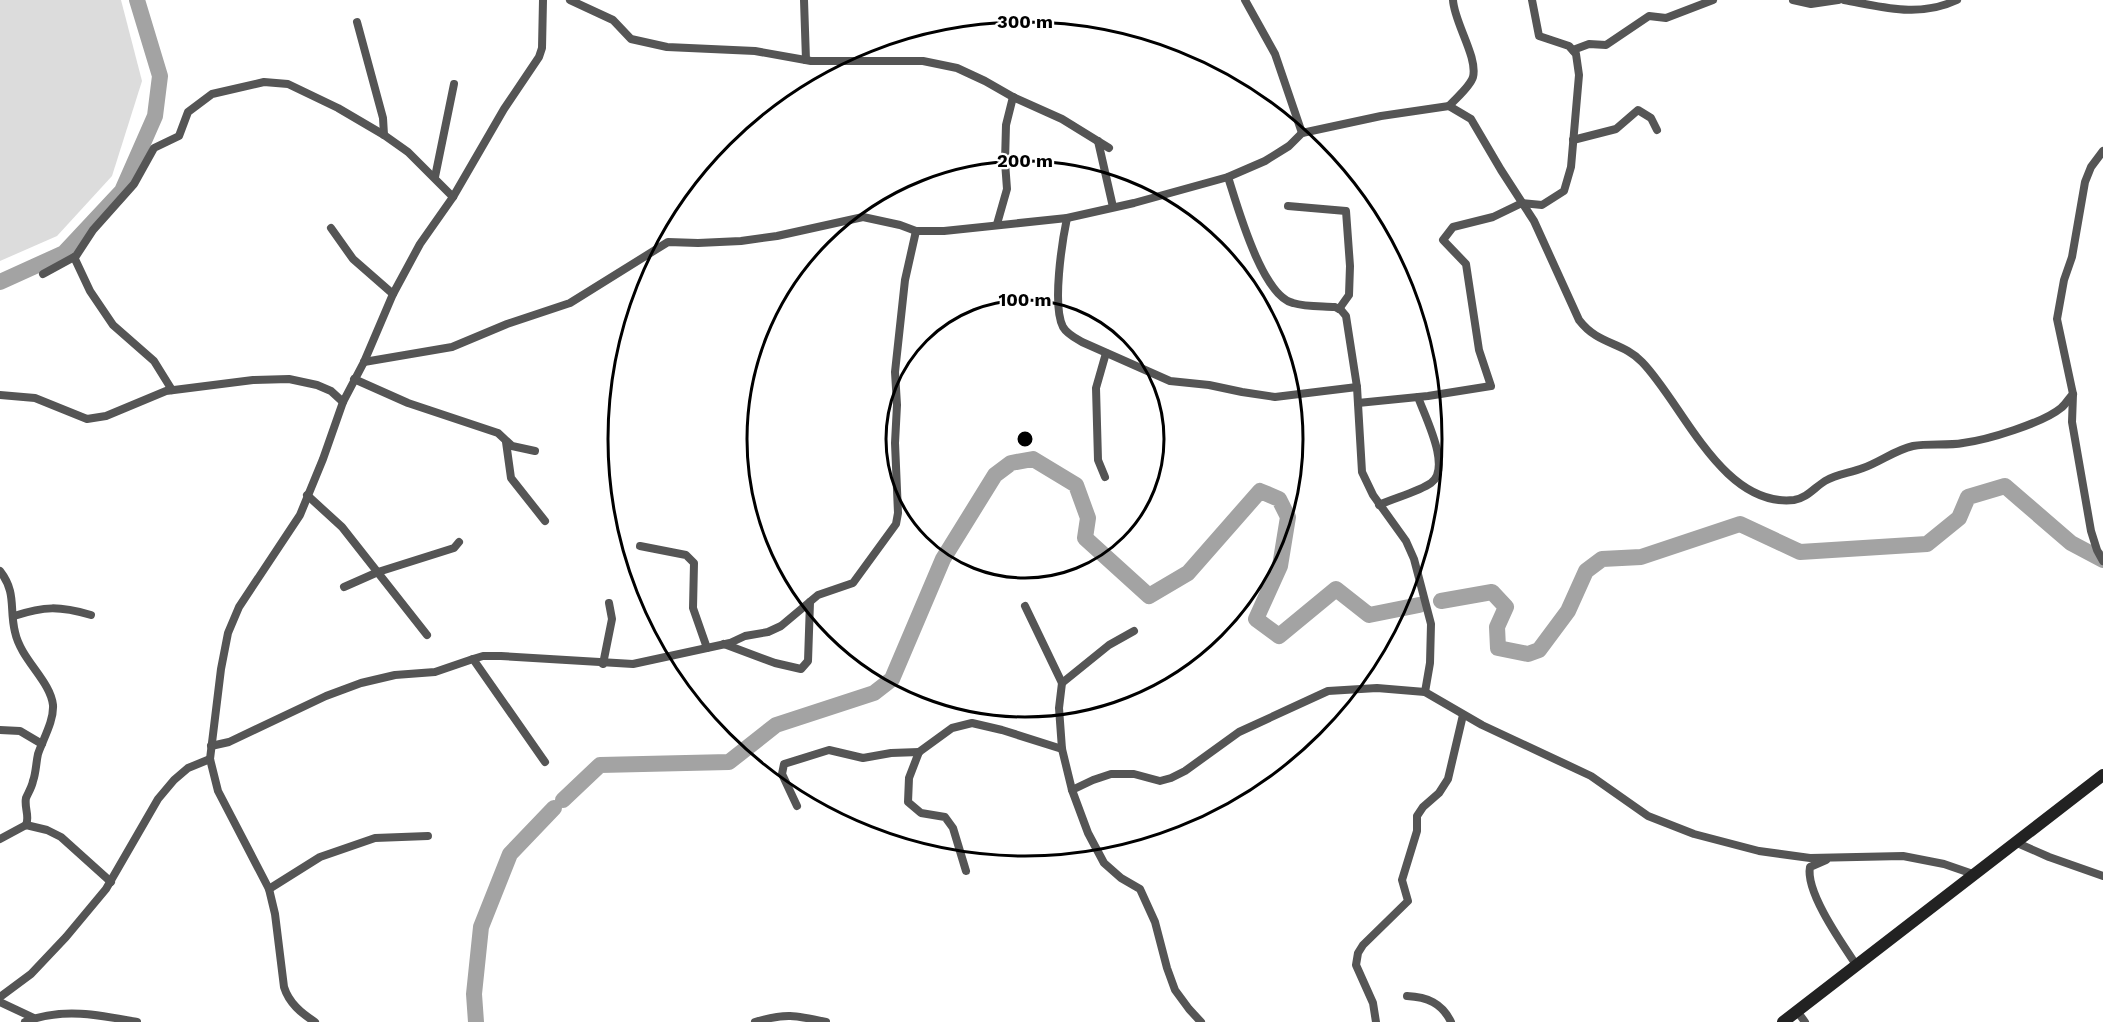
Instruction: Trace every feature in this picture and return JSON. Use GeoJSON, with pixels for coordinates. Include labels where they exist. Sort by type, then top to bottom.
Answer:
{"type":"FeatureCollection","features":[{"type":"Feature","properties":{"kind":"main road"},"geometry":{"type":"LineString","coordinates":[[1783,1022],[2103,775]]}},
{"type":"Feature","properties":{"kind":"street"},"geometry":{"type":"LineString","coordinates":[[315,1022],[298,1010],[287,996],[269,889],[218,791],[210,759],[221,669],[232,624],[239,607],[300,515],[343,402],[364,362],[393,294],[420,244],[453,197],[504,109],[539,57],[542,48],[543,0]]}},
{"type":"Feature","properties":{"kind":"street"},"geometry":{"type":"LineString","coordinates":[[570,0],[613,20],[631,39],[667,47],[755,51],[806,60],[923,61],[957,68],[1012,97],[1044,110],[1109,148]]}},
{"type":"Feature","properties":{"kind":"street"},"geometry":{"type":"LineString","coordinates":[[804,0],[806,60]]}},
{"type":"Feature","properties":{"kind":"street"},"geometry":{"type":"LineString","coordinates":[[1245,0],[1275,54],[1302,133]]}},
{"type":"Feature","properties":{"kind":"street"},"geometry":{"type":"LineString","coordinates":[[1449,106],[1473,76],[1471,57],[1453,0]]}},
{"type":"Feature","properties":{"kind":"street"},"geometry":{"type":"LineString","coordinates":[[1358,404],[1491,386],[1479,350],[1466,264],[1443,240],[1453,227],[1493,218],[1522,203],[1542,205],[1564,191],[1571,167],[1579,75],[1576,54],[1569,46],[1539,36],[1532,0]]}},
{"type":"Feature","properties":{"kind":"street"},"geometry":{"type":"LineString","coordinates":[[1573,50],[1589,44],[1606,45],[1649,16],[1666,18],[1713,0]]}},
{"type":"Feature","properties":{"kind":"street"},"geometry":{"type":"LineString","coordinates":[[1793,0],[1811,4],[1838,0]]}},
{"type":"Feature","properties":{"kind":"street"},"geometry":{"type":"LineString","coordinates":[[1844,0],[1908,11],[1947,5],[1957,0]]}},
{"type":"Feature","properties":{"kind":"street"},"geometry":{"type":"LineString","coordinates":[[357,22],[383,118],[384,135]]}},
{"type":"Feature","properties":{"kind":"street"},"geometry":{"type":"LineString","coordinates":[[43,274],[74,257],[93,230],[134,184],[153,148],[179,136],[188,112],[212,94],[264,82],[288,84],[338,108],[384,135],[408,152],[453,197]]}},
{"type":"Feature","properties":{"kind":"street"},"geometry":{"type":"LineString","coordinates":[[435,177],[454,84]]}},
{"type":"Feature","properties":{"kind":"street"},"geometry":{"type":"LineString","coordinates":[[997,224],[1007,189],[1006,125],[1012,97]]}},
{"type":"Feature","properties":{"kind":"street"},"geometry":{"type":"LineString","coordinates":[[364,362],[452,347],[507,324],[570,303],[668,242],[741,241],[777,236],[863,217],[916,231],[944,231],[1066,218],[1228,177],[1265,161],[1289,146],[1302,133],[1380,116],[1449,106],[1471,119],[1534,221],[1578,320],[1588,332],[1599,339],[1627,350],[1640,359],[1722,468],[1744,487],[1780,500],[1800,499],[1836,476],[1865,467],[1903,449],[1913,446],[1966,443],[2024,427],[2060,408],[2073,394]]}},
{"type":"Feature","properties":{"kind":"street"},"geometry":{"type":"LineString","coordinates":[[1573,140],[1616,129],[1638,110],[1651,118],[1658,130]]}},
{"type":"Feature","properties":{"kind":"street"},"geometry":{"type":"LineString","coordinates":[[1098,141],[1113,207]]}},
{"type":"Feature","properties":{"kind":"street"},"geometry":{"type":"LineString","coordinates":[[2103,151],[2091,167],[2085,182],[2072,257],[2064,280],[2057,319],[2073,394],[2073,433],[2091,531],[2103,561]]}},
{"type":"Feature","properties":{"kind":"street"},"geometry":{"type":"LineString","coordinates":[[1228,177],[1248,237],[1270,284],[1280,296],[1291,303],[1335,307],[1346,316],[1358,404],[1362,472],[1379,505],[1406,541],[1414,559],[1431,624],[1430,663],[1425,692]]}},
{"type":"Feature","properties":{"kind":"street"},"geometry":{"type":"LineString","coordinates":[[1288,206],[1346,211],[1350,266],[1349,295],[1339,309]]}},
{"type":"Feature","properties":{"kind":"street"},"geometry":{"type":"LineString","coordinates":[[1066,218],[1061,248],[1058,297],[1063,326],[1069,334],[1082,342],[1170,381],[1209,385],[1275,397],[1356,387]]}},
{"type":"Feature","properties":{"kind":"street"},"geometry":{"type":"LineString","coordinates":[[332,228],[353,260],[393,294]]}},
{"type":"Feature","properties":{"kind":"street"},"geometry":{"type":"LineString","coordinates":[[211,746],[229,742],[326,696],[361,683],[395,675],[435,672],[483,656],[633,664],[724,644],[781,626],[818,595],[853,583],[896,524],[898,513],[895,443],[897,405],[894,372],[904,280],[916,231]]}},
{"type":"Feature","properties":{"kind":"street"},"geometry":{"type":"LineString","coordinates":[[74,257],[90,291],[113,325],[154,361],[172,390]]}},
{"type":"Feature","properties":{"kind":"street"},"geometry":{"type":"LineString","coordinates":[[1105,477],[1098,460],[1096,388],[1106,353]]}},
{"type":"Feature","properties":{"kind":"street"},"geometry":{"type":"LineString","coordinates":[[0,395],[35,398],[87,419],[106,416],[172,390],[253,380],[290,379],[317,385],[331,392],[343,402]]}},
{"type":"Feature","properties":{"kind":"street"},"geometry":{"type":"LineString","coordinates":[[354,379],[408,403],[498,434],[512,446],[535,451]]}},
{"type":"Feature","properties":{"kind":"street"},"geometry":{"type":"LineString","coordinates":[[1379,505],[1430,483],[1439,475],[1440,460],[1418,397]]}},
{"type":"Feature","properties":{"kind":"street"},"geometry":{"type":"LineString","coordinates":[[506,442],[511,478],[545,521]]}},
{"type":"Feature","properties":{"kind":"street"},"geometry":{"type":"LineString","coordinates":[[307,495],[342,527],[427,635]]}},
{"type":"Feature","properties":{"kind":"street"},"geometry":{"type":"LineString","coordinates":[[344,587],[378,572],[454,548],[459,542]]}},
{"type":"Feature","properties":{"kind":"street"},"geometry":{"type":"LineString","coordinates":[[640,546],[686,555],[694,563],[693,608],[707,648]]}},
{"type":"Feature","properties":{"kind":"street"},"geometry":{"type":"LineString","coordinates":[[0,571],[8,580],[13,598],[15,633],[26,660],[44,681],[53,705],[33,781],[25,801],[29,819],[26,825],[0,839]]}},
{"type":"Feature","properties":{"kind":"street"},"geometry":{"type":"LineString","coordinates":[[724,644],[775,663],[801,669],[808,661],[810,602]]}},
{"type":"Feature","properties":{"kind":"street"},"geometry":{"type":"LineString","coordinates":[[603,664],[612,619],[609,603]]}},
{"type":"Feature","properties":{"kind":"street"},"geometry":{"type":"LineString","coordinates":[[1025,606],[1062,683],[1059,708],[1062,749],[1072,790],[1088,833],[1104,863],[1121,878],[1140,889],[1155,922],[1175,990],[1188,1009],[1201,1022]]}},
{"type":"Feature","properties":{"kind":"street"},"geometry":{"type":"LineString","coordinates":[[14,616],[39,608],[66,608],[91,615]]}},
{"type":"Feature","properties":{"kind":"street"},"geometry":{"type":"LineString","coordinates":[[1062,683],[1108,645],[1134,631]]}},
{"type":"Feature","properties":{"kind":"street"},"geometry":{"type":"LineString","coordinates":[[473,659],[545,762]]}},
{"type":"Feature","properties":{"kind":"street"},"geometry":{"type":"LineString","coordinates":[[1072,790],[1111,774],[1134,774],[1160,781],[1172,778],[1239,732],[1328,691],[1377,688],[1425,692],[1463,715],[1591,776],[1630,805],[1666,824],[1759,851],[1810,858],[1903,856],[1944,864],[1973,874]]}},
{"type":"Feature","properties":{"kind":"street"},"geometry":{"type":"LineString","coordinates":[[1377,1022],[1373,1003],[1356,965],[1358,953],[1363,945],[1408,902],[1402,880],[1418,831],[1417,816],[1422,807],[1439,793],[1448,780],[1463,715]]}},
{"type":"Feature","properties":{"kind":"street"},"geometry":{"type":"LineString","coordinates":[[966,871],[953,828],[945,817],[921,813],[908,802],[909,778],[919,752],[952,728],[972,723],[1062,749]]}},
{"type":"Feature","properties":{"kind":"street"},"geometry":{"type":"LineString","coordinates":[[0,730],[20,731],[42,744]]}},
{"type":"Feature","properties":{"kind":"street"},"geometry":{"type":"LineString","coordinates":[[797,806],[782,774],[784,764],[829,750],[863,758],[891,753],[919,752]]}},
{"type":"Feature","properties":{"kind":"street"},"geometry":{"type":"LineString","coordinates":[[0,997],[31,974],[66,937],[111,882],[158,799],[174,780],[188,768],[210,759]]}},
{"type":"Feature","properties":{"kind":"street"},"geometry":{"type":"LineString","coordinates":[[26,825],[47,830],[61,837],[111,882]]}},
{"type":"Feature","properties":{"kind":"street"},"geometry":{"type":"LineString","coordinates":[[269,889],[320,857],[375,838],[428,836]]}},
{"type":"Feature","properties":{"kind":"street"},"geometry":{"type":"LineString","coordinates":[[2015,842],[2049,858],[2103,876]]}},
{"type":"Feature","properties":{"kind":"street"},"geometry":{"type":"LineString","coordinates":[[1839,858],[1810,867],[1811,883],[1818,902],[1840,942],[1857,966]]}},
{"type":"Feature","properties":{"kind":"street"},"geometry":{"type":"LineString","coordinates":[[1407,996],[1421,997],[1435,1002],[1447,1012],[1451,1022]]}},
{"type":"Feature","properties":{"kind":"street"},"geometry":{"type":"LineString","coordinates":[[0,1002],[30,1020],[77,1014],[107,1016],[137,1022]]}},
{"type":"Feature","properties":{"kind":"street"},"geometry":{"type":"LineString","coordinates":[[1797,1011],[1805,1022]]}},
{"type":"Feature","properties":{"kind":"street"},"geometry":{"type":"LineString","coordinates":[[755,1022],[777,1015],[790,1015],[826,1022]]}},
{"type":"Feature","properties":{"kind":"shaded area"},"geometry":{"type":"Polygon","coordinates":[[[0,0],[121,0],[142,81],[112,176],[57,236],[0,261],[0,0]]]}},
{"type":"Feature","properties":{"kind":"waterway"},"geometry":{"type":"LineString","coordinates":[[0,282],[64,253],[122,191],[155,116],[160,76],[137,0]]}},
{"type":"Feature","properties":{"kind":"waterway"},"geometry":{"type":"LineString","coordinates":[[563,800],[600,765],[729,762],[776,725],[874,693],[892,679],[943,559],[995,475],[1011,463],[1033,459],[1076,485],[1088,518],[1085,538],[1149,596],[1188,573],[1260,491],[1279,499],[1288,517],[1280,566],[1256,619],[1279,636],[1336,589],[1369,615],[1419,605]]}},
{"type":"Feature","properties":{"kind":"waterway"},"geometry":{"type":"LineString","coordinates":[[1441,601],[1492,592],[1506,607],[1497,627],[1498,648],[1528,654],[1539,650],[1568,611],[1586,571],[1602,559],[1641,557],[1740,524],[1800,552],[1927,544],[1959,518],[1968,497],[2005,486],[2071,543],[2103,560]]}},
{"type":"Feature","properties":{"kind":"waterway"},"geometry":{"type":"LineString","coordinates":[[476,1022],[474,994],[481,927],[510,854],[554,808]]}}]}
